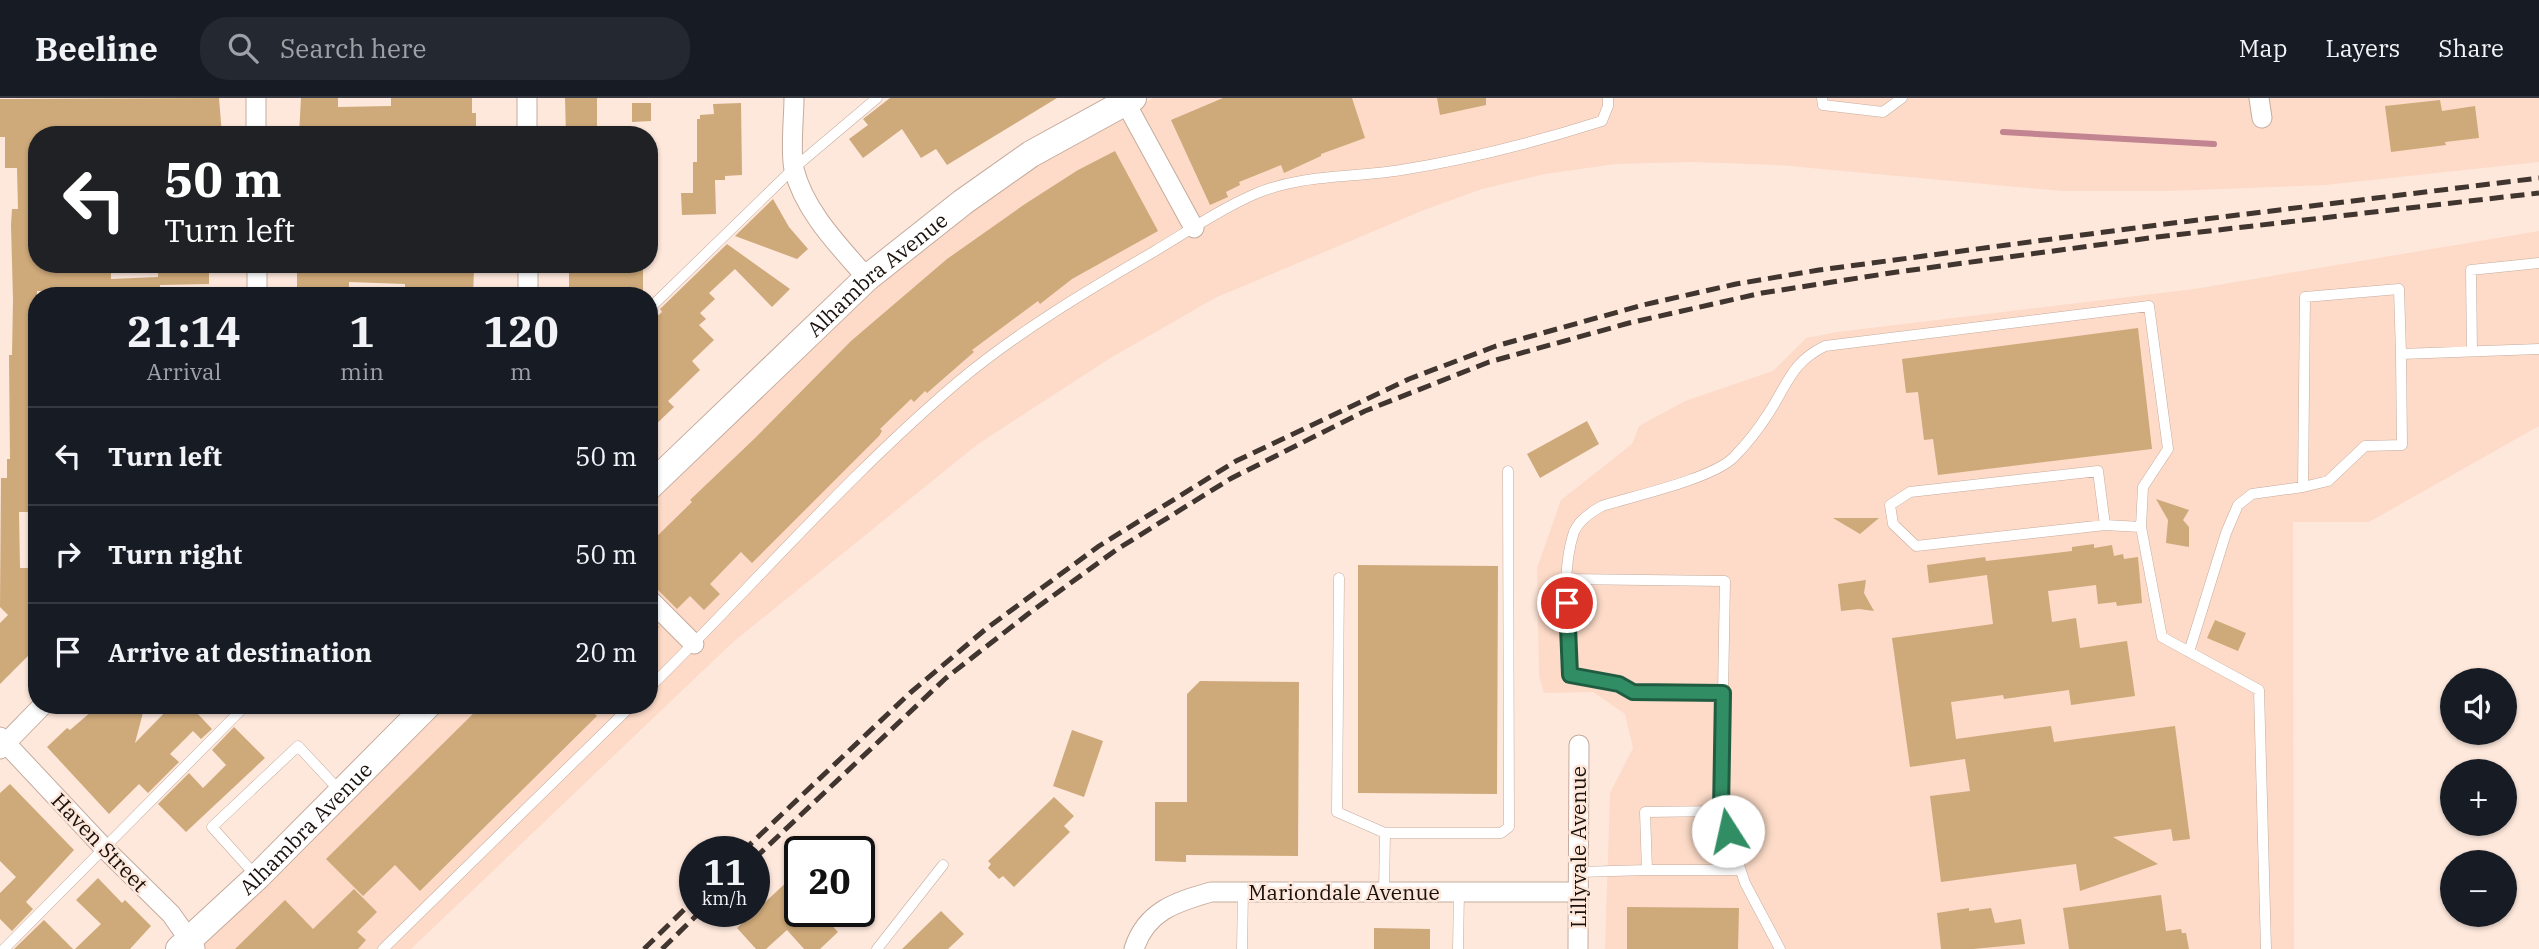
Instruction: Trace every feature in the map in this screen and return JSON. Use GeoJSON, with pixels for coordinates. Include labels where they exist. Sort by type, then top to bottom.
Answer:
{"type":"FeatureCollection","features":[{"type":"Feature","properties":{"kind":"main road","name":"Alhambra Avenue"},"geometry":{"type":"LineString","coordinates":[[658,474],[867,278],[963,202],[1031,154],[1127,99]]}},
{"type":"Feature","properties":{"kind":"main road","name":"Alhambra Avenue"},"geometry":{"type":"LineString","coordinates":[[188,946],[419,714]]}},
{"type":"Feature","properties":{"kind":"street"},"geometry":{"type":"LineString","coordinates":[[256,98],[256,126]]}},
{"type":"Feature","properties":{"kind":"street"},"geometry":{"type":"LineString","coordinates":[[527,98],[527,126]]}},
{"type":"Feature","properties":{"kind":"street"},"geometry":{"type":"LineString","coordinates":[[794,98],[793,168],[808,202],[867,278]]}},
{"type":"Feature","properties":{"kind":"street"},"geometry":{"type":"LineString","coordinates":[[1127,99],[1194,228]]}},
{"type":"Feature","properties":{"kind":"street"},"geometry":{"type":"LineString","coordinates":[[658,608],[694,644]]}},
{"type":"Feature","properties":{"kind":"street"},"geometry":{"type":"LineString","coordinates":[[2,743],[33,714]]}},
{"type":"Feature","properties":{"kind":"street","name":"Haven Street"},"geometry":{"type":"LineString","coordinates":[[2,743],[171,914],[188,946]]}},
{"type":"Feature","properties":{"kind":"street","name":"Lillyvale Avenue"},"geometry":{"type":"LineString","coordinates":[[1578,949],[1579,745]]}},
{"type":"Feature","properties":{"kind":"street","name":"Mariondale Avenue"},"geometry":{"type":"LineString","coordinates":[[1133,949],[1139,932],[1170,904],[1212,892],[1459,892],[1579,882]]}},
{"type":"Feature","properties":{"kind":"lane"},"geometry":{"type":"LineString","coordinates":[[658,300],[793,168],[877,98]]}},
{"type":"Feature","properties":{"kind":"lane"},"geometry":{"type":"LineString","coordinates":[[658,679],[880,454],[960,380],[1044,319],[1254,194],[1300,180],[1399,170],[1482,155],[1553,137],[1602,121],[1608,98]]}},
{"type":"Feature","properties":{"kind":"lane"},"geometry":{"type":"LineString","coordinates":[[1822,98],[1822,105],[1883,112],[1902,98]]}},
{"type":"Feature","properties":{"kind":"lane"},"geometry":{"type":"LineString","coordinates":[[2472,351],[2471,270],[2539,263]]}},
{"type":"Feature","properties":{"kind":"lane"},"geometry":{"type":"LineString","coordinates":[[2189,652],[2225,533],[2238,505],[2252,494],[2303,487],[2328,481],[2365,446],[2402,445],[2399,289],[2305,297],[2303,487]]}},
{"type":"Feature","properties":{"kind":"lane"},"geometry":{"type":"LineString","coordinates":[[1723,693],[1633,692],[1619,684],[1570,675],[1566,579],[1575,530],[1588,514],[1602,506],[1713,472],[1732,459],[1770,411],[1792,370],[1810,353],[1825,346],[2149,306],[2168,450],[2143,487],[2141,527],[2162,638],[2259,690],[2267,907],[2266,949]]}},
{"type":"Feature","properties":{"kind":"lane"},"geometry":{"type":"LineString","coordinates":[[2401,354],[2539,349]]}},
{"type":"Feature","properties":{"kind":"lane"},"geometry":{"type":"LineString","coordinates":[[1339,578],[1337,812],[1385,833],[1501,833],[1509,827],[1508,471]]}},
{"type":"Feature","properties":{"kind":"lane"},"geometry":{"type":"LineString","coordinates":[[2105,525],[2098,471],[1910,492],[1890,505],[1893,524],[1916,546],[2105,525],[2141,527]]}},
{"type":"Feature","properties":{"kind":"lane"},"geometry":{"type":"LineString","coordinates":[[1566,579],[1725,581],[1721,811],[1745,883],[1780,949]]}},
{"type":"Feature","properties":{"kind":"lane"},"geometry":{"type":"LineString","coordinates":[[4,949],[237,714]]}},
{"type":"Feature","properties":{"kind":"lane"},"geometry":{"type":"LineString","coordinates":[[383,949],[623,714]]}},
{"type":"Feature","properties":{"kind":"lane"},"geometry":{"type":"LineString","coordinates":[[257,877],[212,827],[298,746],[341,793]]}},
{"type":"Feature","properties":{"kind":"lane"},"geometry":{"type":"LineString","coordinates":[[1647,870],[1645,812],[1721,811]]}},
{"type":"Feature","properties":{"kind":"lane"},"geometry":{"type":"LineString","coordinates":[[1384,892],[1385,833]]}},
{"type":"Feature","properties":{"kind":"lane"},"geometry":{"type":"LineString","coordinates":[[877,949],[943,865]]}},
{"type":"Feature","properties":{"kind":"lane"},"geometry":{"type":"LineString","coordinates":[[1579,882],[1647,870],[1741,870]]}},
{"type":"Feature","properties":{"kind":"lane"},"geometry":{"type":"LineString","coordinates":[[1242,949],[1243,892]]}},
{"type":"Feature","properties":{"kind":"lane"},"geometry":{"type":"LineString","coordinates":[[1458,949],[1459,892]]}},
{"type":"Feature","properties":{"kind":"shaded area"},"geometry":{"type":"Polygon","coordinates":[[[1153,98],[2539,98],[2539,162],[2325,185],[2170,191],[2062,191],[1777,165],[1692,162],[1616,164],[1545,174],[1482,189],[1424,210],[1215,298],[1112,357],[978,444],[732,643],[658,714],[658,489],[874,281],[1013,177],[1153,98]]]}},
{"type":"Feature","properties":{"kind":"shaded area"},"geometry":{"type":"Polygon","coordinates":[[[2539,231],[2539,426],[2369,522],[2293,522],[2294,949],[1605,949],[1610,793],[1633,748],[1625,714],[1593,692],[1544,693],[1539,676],[1537,568],[1561,500],[1632,444],[1639,426],[1685,401],[1773,371],[1806,338],[2194,289],[2539,231]]]}},
{"type":"Feature","properties":{"kind":"shaded area"},"geometry":{"type":"Polygon","coordinates":[[[430,714],[658,714],[411,949],[192,949],[430,714]]]}},
{"type":"Feature","properties":{"kind":"building"},"geometry":{"type":"Polygon","coordinates":[[[219,98],[221,126],[28,126],[28,273],[111,273],[111,279],[158,277],[158,273],[209,273],[209,284],[160,287],[28,287],[28,512],[19,512],[20,568],[28,568],[28,656],[0,684],[0,623],[8,615],[0,607],[1,478],[7,478],[7,459],[10,459],[9,355],[12,355],[13,299],[11,225],[12,209],[18,209],[17,168],[5,168],[5,137],[0,137],[0,99],[219,98]]]}},
{"type":"Feature","properties":{"kind":"building"},"geometry":{"type":"Polygon","coordinates":[[[301,98],[338,98],[338,107],[391,106],[391,98],[472,98],[472,113],[476,113],[476,126],[299,126],[301,98]]]}},
{"type":"Feature","properties":{"kind":"building"},"geometry":{"type":"Polygon","coordinates":[[[565,98],[597,98],[597,126],[566,126],[565,98]]]}},
{"type":"Feature","properties":{"kind":"building"},"geometry":{"type":"Polygon","coordinates":[[[890,98],[1057,98],[947,165],[936,149],[921,158],[902,129],[863,158],[849,139],[868,125],[863,119],[890,98]]]}},
{"type":"Feature","properties":{"kind":"building"},"geometry":{"type":"Polygon","coordinates":[[[1223,98],[1352,98],[1365,138],[1321,154],[1284,173],[1281,165],[1239,182],[1240,185],[1226,192],[1228,197],[1210,205],[1171,120],[1223,98]]]}},
{"type":"Feature","properties":{"kind":"building"},"geometry":{"type":"Polygon","coordinates":[[[1437,98],[1486,98],[1486,105],[1440,115],[1437,98]]]}},
{"type":"Feature","properties":{"kind":"building"},"geometry":{"type":"Polygon","coordinates":[[[2440,100],[2442,111],[2475,106],[2479,138],[2391,152],[2385,106],[2440,100]]]}},
{"type":"Feature","properties":{"kind":"building"},"geometry":{"type":"Polygon","coordinates":[[[632,103],[651,103],[651,121],[632,122],[632,103]]]}},
{"type":"Feature","properties":{"kind":"building"},"geometry":{"type":"Polygon","coordinates":[[[741,103],[742,175],[725,176],[725,180],[715,180],[716,214],[682,215],[681,193],[693,193],[693,162],[697,162],[697,119],[700,119],[700,115],[714,114],[713,104],[741,103]]]}},
{"type":"Feature","properties":{"kind":"building"},"geometry":{"type":"Polygon","coordinates":[[[1115,151],[1158,231],[1072,279],[972,350],[974,352],[927,393],[925,391],[914,402],[911,399],[880,429],[882,431],[879,436],[752,563],[741,552],[710,584],[720,594],[704,610],[690,596],[677,609],[658,590],[658,535],[692,502],[690,500],[851,341],[947,259],[1078,170],[1115,151]]]}},
{"type":"Feature","properties":{"kind":"building"},"geometry":{"type":"Polygon","coordinates":[[[773,199],[789,227],[808,249],[797,259],[735,236],[773,199]]]}},
{"type":"Feature","properties":{"kind":"building"},"geometry":{"type":"Polygon","coordinates":[[[727,244],[790,289],[772,307],[735,269],[709,293],[715,299],[700,313],[706,319],[699,325],[714,340],[692,361],[700,370],[668,401],[674,407],[658,422],[660,309],[727,244]]]}},
{"type":"Feature","properties":{"kind":"building"},"geometry":{"type":"Polygon","coordinates":[[[297,273],[474,273],[473,287],[405,287],[405,284],[349,282],[349,287],[297,287],[297,273]]]}},
{"type":"Feature","properties":{"kind":"building"},"geometry":{"type":"Polygon","coordinates":[[[569,273],[643,273],[643,287],[569,287],[569,273]]]}},
{"type":"Feature","properties":{"kind":"building"},"geometry":{"type":"Polygon","coordinates":[[[2138,328],[2152,449],[1938,475],[1933,439],[1924,440],[1918,392],[1906,393],[1902,359],[2138,328]]]}},
{"type":"Feature","properties":{"kind":"building"},"geometry":{"type":"Polygon","coordinates":[[[1587,421],[1599,444],[1540,478],[1527,454],[1587,421]]]}},
{"type":"Feature","properties":{"kind":"building"},"geometry":{"type":"Polygon","coordinates":[[[2156,499],[2189,510],[2183,520],[2189,527],[2189,547],[2166,543],[2168,520],[2156,499]]]}},
{"type":"Feature","properties":{"kind":"building"},"geometry":{"type":"Polygon","coordinates":[[[1833,518],[1879,518],[1860,534],[1833,518]]]}},
{"type":"Feature","properties":{"kind":"building"},"geometry":{"type":"Polygon","coordinates":[[[2094,544],[2094,548],[2112,545],[2114,556],[2123,554],[2124,559],[2138,557],[2142,603],[2117,606],[2116,602],[2098,604],[2096,585],[2048,591],[2052,622],[2076,618],[2080,648],[2127,641],[2135,696],[2071,705],[2069,690],[2004,699],[2003,695],[1951,702],[1956,739],[2051,726],[2054,742],[2175,726],[2190,839],[2173,841],[2171,829],[2113,837],[2158,864],[2080,891],[2076,864],[1941,882],[1930,796],[1970,791],[1965,759],[1910,767],[1892,638],[1993,624],[1987,575],[1929,583],[1927,565],[1985,557],[1986,561],[2072,551],[2072,547],[2094,544]]]}},
{"type":"Feature","properties":{"kind":"building"},"geometry":{"type":"Polygon","coordinates":[[[1358,565],[1498,566],[1497,794],[1358,793],[1358,565]]]}},
{"type":"Feature","properties":{"kind":"building"},"geometry":{"type":"Polygon","coordinates":[[[1866,580],[1864,593],[1874,611],[1841,611],[1838,584],[1866,580]]]}},
{"type":"Feature","properties":{"kind":"building"},"geometry":{"type":"Polygon","coordinates":[[[2215,620],[2246,633],[2238,651],[2207,638],[2215,620]]]}},
{"type":"Feature","properties":{"kind":"building"},"geometry":{"type":"Polygon","coordinates":[[[1200,681],[1299,682],[1298,856],[1186,855],[1186,862],[1155,861],[1155,802],[1187,802],[1187,694],[1200,681]]]}},
{"type":"Feature","properties":{"kind":"building"},"geometry":{"type":"Polygon","coordinates":[[[89,714],[143,714],[135,743],[163,714],[198,714],[212,729],[201,739],[193,731],[170,754],[179,762],[148,793],[139,784],[109,814],[47,747],[67,728],[70,730],[89,714]]]}},
{"type":"Feature","properties":{"kind":"building"},"geometry":{"type":"Polygon","coordinates":[[[473,714],[597,716],[420,891],[395,865],[363,896],[326,859],[473,714]]]}},
{"type":"Feature","properties":{"kind":"building"},"geometry":{"type":"Polygon","coordinates":[[[234,727],[265,758],[186,832],[158,804],[189,773],[203,788],[226,765],[212,750],[234,727]]]}},
{"type":"Feature","properties":{"kind":"building"},"geometry":{"type":"Polygon","coordinates":[[[1072,730],[1103,741],[1084,797],[1053,786],[1072,730]]]}},
{"type":"Feature","properties":{"kind":"building"},"geometry":{"type":"Polygon","coordinates":[[[10,784],[74,850],[26,902],[33,909],[12,931],[0,919],[0,893],[16,877],[0,861],[0,793],[10,784]]]}},
{"type":"Feature","properties":{"kind":"building"},"geometry":{"type":"Polygon","coordinates":[[[1054,797],[1074,816],[1064,826],[1070,832],[1014,887],[1003,876],[999,879],[988,868],[991,864],[988,861],[1054,797]]]}},
{"type":"Feature","properties":{"kind":"building"},"geometry":{"type":"Polygon","coordinates":[[[98,878],[122,903],[125,900],[151,926],[130,949],[75,949],[101,924],[76,900],[98,878]]]}},
{"type":"Feature","properties":{"kind":"building"},"geometry":{"type":"Polygon","coordinates":[[[784,885],[784,927],[833,927],[838,932],[820,949],[804,949],[787,930],[766,949],[756,949],[737,928],[770,927],[770,897],[784,885]]]}},
{"type":"Feature","properties":{"kind":"building"},"geometry":{"type":"Polygon","coordinates":[[[354,889],[377,912],[357,932],[366,940],[358,949],[235,949],[285,900],[313,929],[354,889]]]}},
{"type":"Feature","properties":{"kind":"building"},"geometry":{"type":"Polygon","coordinates":[[[2161,895],[2166,931],[2181,929],[2182,933],[2186,933],[2189,949],[2069,949],[2063,908],[2161,895]]]}},
{"type":"Feature","properties":{"kind":"building"},"geometry":{"type":"Polygon","coordinates":[[[1627,907],[1739,908],[1738,949],[1627,949],[1627,907]]]}},
{"type":"Feature","properties":{"kind":"building"},"geometry":{"type":"Polygon","coordinates":[[[1969,908],[1969,911],[1991,908],[1995,923],[2021,919],[2025,944],[1941,949],[1937,913],[1969,908]]]}},
{"type":"Feature","properties":{"kind":"building"},"geometry":{"type":"Polygon","coordinates":[[[941,911],[964,934],[948,949],[902,949],[941,911]]]}},
{"type":"Feature","properties":{"kind":"building"},"geometry":{"type":"Polygon","coordinates":[[[44,920],[73,949],[14,949],[44,920]]]}},
{"type":"Feature","properties":{"kind":"building"},"geometry":{"type":"Polygon","coordinates":[[[1374,928],[1430,929],[1430,949],[1374,949],[1374,928]]]}},
{"type":"Feature","properties":{"kind":"waterway"},"geometry":{"type":"LineString","coordinates":[[2003,132],[2214,144]]}},
{"type":"Feature","properties":{"kind":"railway"},"geometry":{"type":"LineString","coordinates":[[759,836],[910,693],[987,628],[1099,546],[1236,461],[1409,379],[1496,346],[1643,305],[1736,284],[1819,270],[2539,178]]}},
{"type":"Feature","properties":{"kind":"railway"},"geometry":{"type":"LineString","coordinates":[[770,844],[946,678],[1116,550],[1230,479],[1365,411],[1489,362],[1629,323],[1762,293],[2157,237],[2539,193]]}},
{"type":"Feature","properties":{"kind":"railway"},"geometry":{"type":"LineString","coordinates":[[644,949],[679,915]]}},
{"type":"Feature","properties":{"kind":"railway"},"geometry":{"type":"LineString","coordinates":[[662,949],[685,927]]}},
{"type":"Feature","properties":{"kind":"route"},"geometry":{"type":"LineString","coordinates":[[1567,603],[1570,675],[1619,684],[1633,692],[1723,693],[1721,811],[1728,831]]}}]}
